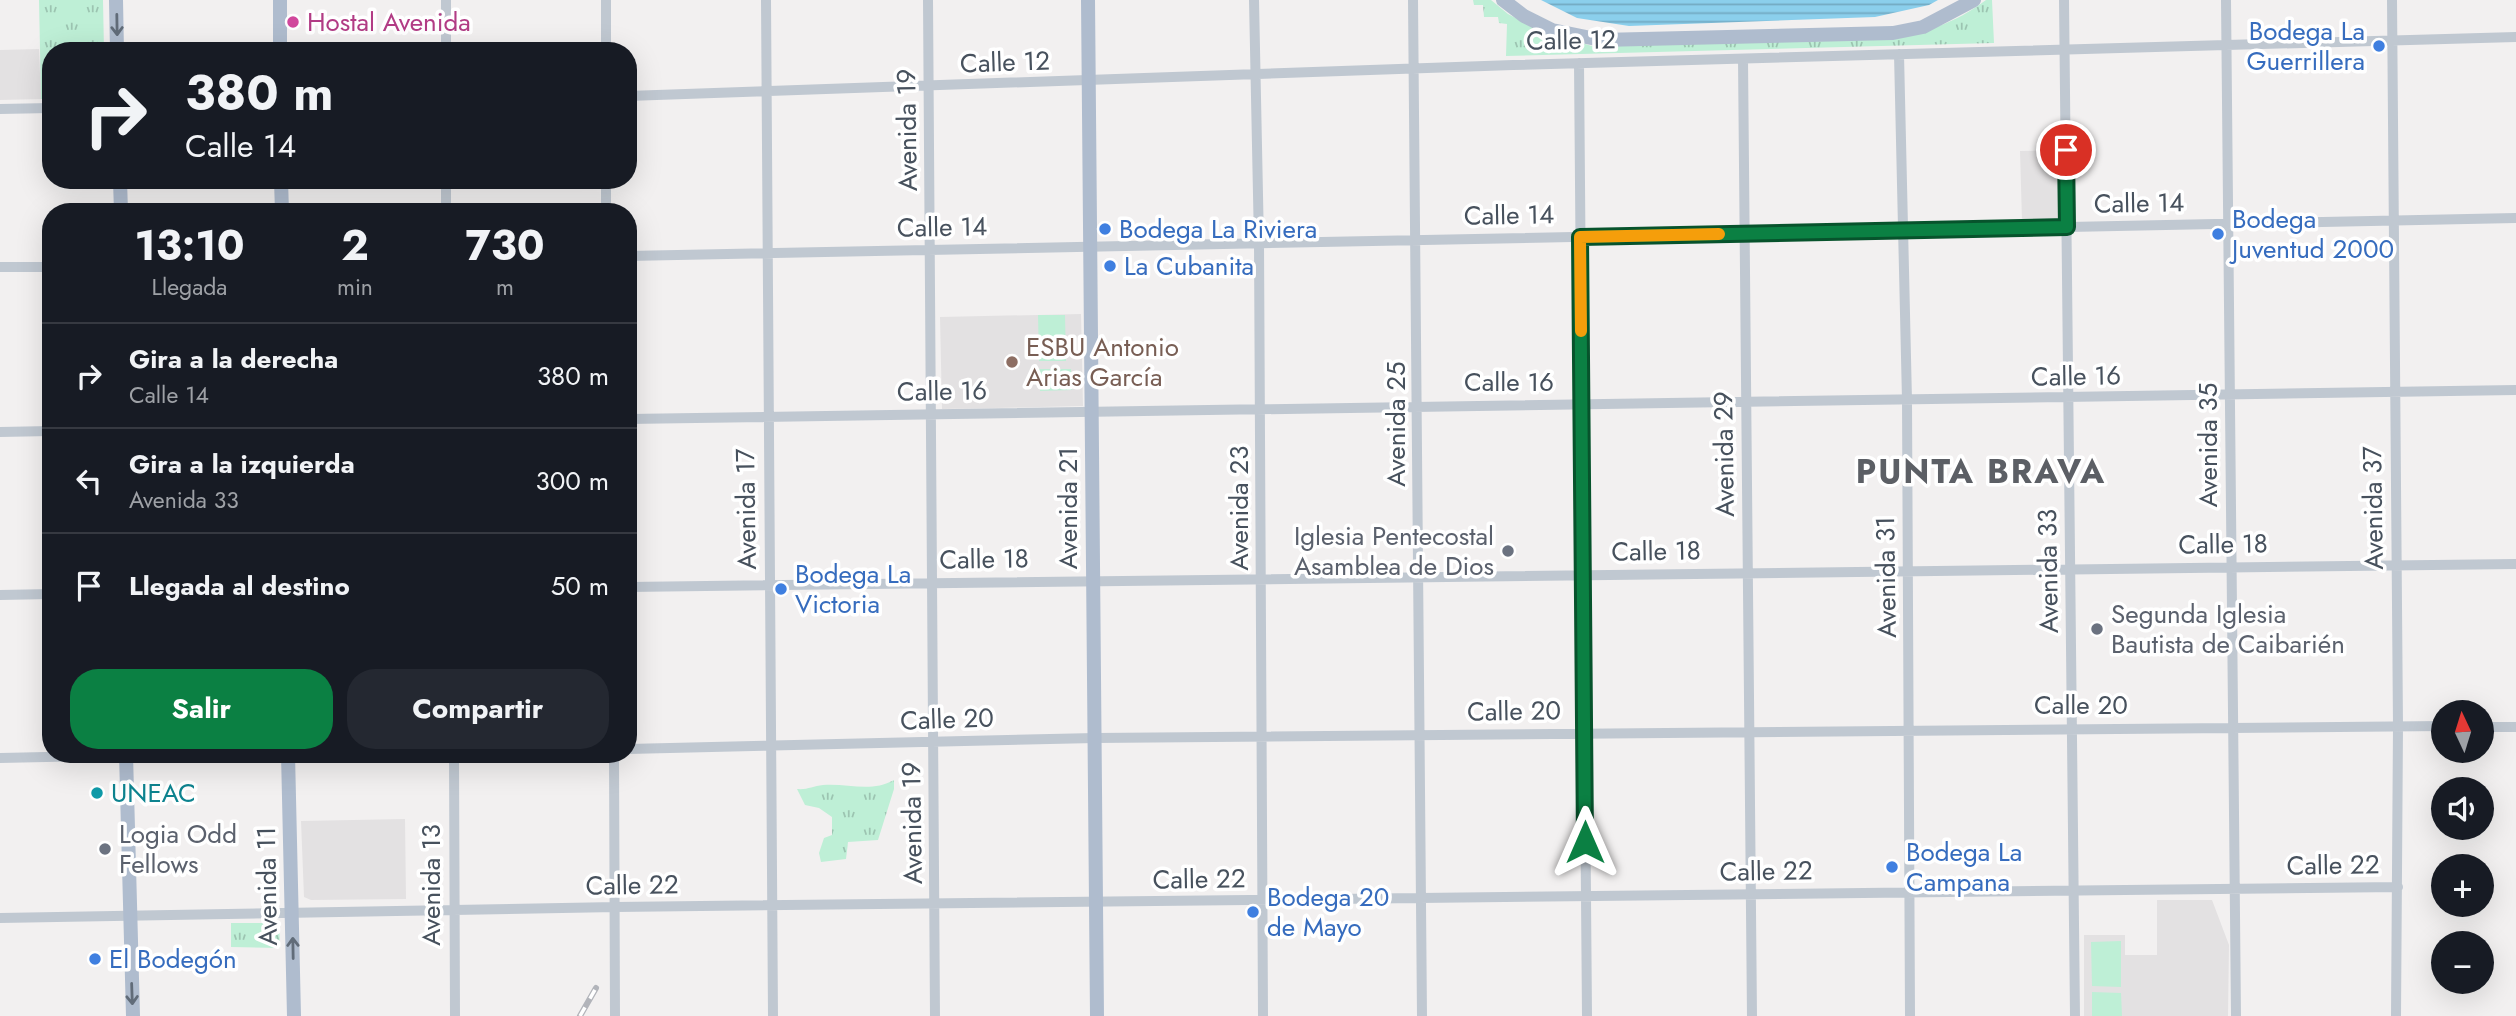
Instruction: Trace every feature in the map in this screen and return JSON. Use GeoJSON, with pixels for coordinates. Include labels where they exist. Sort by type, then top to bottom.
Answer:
{"type":"FeatureCollection","features":[{"type":"Feature","properties":{"kind":"main road"},"geometry":{"type":"LineString","coordinates":[[116,0],[117,42]]}},
{"type":"Feature","properties":{"kind":"main road"},"geometry":{"type":"LineString","coordinates":[[280,0],[281,42]]}},
{"type":"Feature","properties":{"kind":"main road","name":"Avenida 21"},"geometry":{"type":"LineString","coordinates":[[1088,0],[1097,1016]]}},
{"type":"Feature","properties":{"kind":"main road"},"geometry":{"type":"LineString","coordinates":[[1503,0],[1524,16],[1552,30],[1576,37],[1628,41],[1893,33],[1923,27],[1974,0]]}},
{"type":"Feature","properties":{"kind":"main road"},"geometry":{"type":"LineString","coordinates":[[126,763],[133,1016]]}},
{"type":"Feature","properties":{"kind":"main road","name":"Avenida 11"},"geometry":{"type":"LineString","coordinates":[[288,763],[294,1016]]}},
{"type":"Feature","properties":{"kind":"street"},"geometry":{"type":"LineString","coordinates":[[446,0],[446,42]]}},
{"type":"Feature","properties":{"kind":"street"},"geometry":{"type":"LineString","coordinates":[[606,0],[607,42]]}},
{"type":"Feature","properties":{"kind":"street","name":"Avenida 17"},"geometry":{"type":"LineString","coordinates":[[766,0],[773,1016]]}},
{"type":"Feature","properties":{"kind":"street","name":"Avenida 19"},"geometry":{"type":"LineString","coordinates":[[928,0],[935,1016]]}},
{"type":"Feature","properties":{"kind":"street","name":"Avenida 23"},"geometry":{"type":"LineString","coordinates":[[1254,0],[1264,736],[1263,1016]]}},
{"type":"Feature","properties":{"kind":"street","name":"Avenida 25"},"geometry":{"type":"LineString","coordinates":[[1413,0],[1419,405],[1422,1016]]}},
{"type":"Feature","properties":{"kind":"street","name":"Avenida 33"},"geometry":{"type":"LineString","coordinates":[[2064,0],[2076,1016]]}},
{"type":"Feature","properties":{"kind":"street","name":"Avenida 35"},"geometry":{"type":"LineString","coordinates":[[2226,0],[2236,1016]]}},
{"type":"Feature","properties":{"kind":"street","name":"Avenida 37"},"geometry":{"type":"LineString","coordinates":[[2392,0],[2398,726],[2396,1016]]}},
{"type":"Feature","properties":{"kind":"street","name":"Calle 12"},"geometry":{"type":"LineString","coordinates":[[637,96],[1578,63],[2516,37]]}},
{"type":"Feature","properties":{"kind":"street","name":"Avenida 31"},"geometry":{"type":"LineString","coordinates":[[1899,54],[1911,730],[1910,1016]]}},
{"type":"Feature","properties":{"kind":"street","name":"Avenida 29"},"geometry":{"type":"LineString","coordinates":[[1743,60],[1752,1016]]}},
{"type":"Feature","properties":{"kind":"street"},"geometry":{"type":"LineString","coordinates":[[1578,63],[1587,1016]]}},
{"type":"Feature","properties":{"kind":"street"},"geometry":{"type":"LineString","coordinates":[[0,109],[42,108]]}},
{"type":"Feature","properties":{"kind":"street","name":"Calle 14"},"geometry":{"type":"LineString","coordinates":[[637,256],[2516,218]]}},
{"type":"Feature","properties":{"kind":"street"},"geometry":{"type":"LineString","coordinates":[[0,267],[42,267]]}},
{"type":"Feature","properties":{"kind":"street","name":"Calle 16"},"geometry":{"type":"LineString","coordinates":[[637,419],[1261,407],[2069,399],[2516,390]]}},
{"type":"Feature","properties":{"kind":"street"},"geometry":{"type":"LineString","coordinates":[[0,432],[42,431]]}},
{"type":"Feature","properties":{"kind":"street","name":"Calle 18"},"geometry":{"type":"LineString","coordinates":[[637,587],[2516,564]]}},
{"type":"Feature","properties":{"kind":"street"},"geometry":{"type":"LineString","coordinates":[[0,595],[42,594]]}},
{"type":"Feature","properties":{"kind":"street","name":"Calle 20"},"geometry":{"type":"LineString","coordinates":[[637,749],[1095,738],[2431,726]]}},
{"type":"Feature","properties":{"kind":"street"},"geometry":{"type":"LineString","coordinates":[[2494,727],[2516,727]]}},
{"type":"Feature","properties":{"kind":"street"},"geometry":{"type":"LineString","coordinates":[[0,758],[42,757]]}},
{"type":"Feature","properties":{"kind":"street","name":"Avenida 13"},"geometry":{"type":"LineString","coordinates":[[454,763],[455,1016]]}},
{"type":"Feature","properties":{"kind":"street"},"geometry":{"type":"LineString","coordinates":[[614,763],[615,1016]]}},
{"type":"Feature","properties":{"kind":"street","name":"Calle 22"},"geometry":{"type":"LineString","coordinates":[[0,918],[616,907],[2398,887]]}},
{"type":"Feature","properties":{"kind":"shaded area"},"geometry":{"type":"Polygon","coordinates":[[[39,49],[41,99],[0,100],[0,50],[39,49]]]}},
{"type":"Feature","properties":{"kind":"shaded area"},"geometry":{"type":"Polygon","coordinates":[[[2058,150],[2060,219],[2022,221],[2020,151],[2058,150]]]}},
{"type":"Feature","properties":{"kind":"shaded area","name":"ESBU Antonio Arias García"},"geometry":{"type":"Polygon","coordinates":[[[1081,314],[1083,406],[942,409],[940,317],[1081,314]]]}},
{"type":"Feature","properties":{"kind":"shaded area"},"geometry":{"type":"Polygon","coordinates":[[[405,819],[406,899],[311,900],[304,897],[301,821],[405,819]]]}},
{"type":"Feature","properties":{"kind":"shaded area"},"geometry":{"type":"Polygon","coordinates":[[[2157,900],[2212,900],[2229,945],[2228,1016],[2084,1016],[2084,935],[2125,935],[2125,955],[2157,955],[2157,900]]]}},
{"type":"Feature","properties":{"kind":"green space"},"geometry":{"type":"Polygon","coordinates":[[[39,0],[103,0],[104,42],[42,42],[41,99],[39,0]]]}},
{"type":"Feature","properties":{"kind":"green space"},"geometry":{"type":"Polygon","coordinates":[[[1473,0],[1491,0],[1508,14],[1540,31],[1592,46],[1885,39],[1938,26],[1986,0],[1992,0],[1994,43],[1506,56],[1507,24],[1499,23],[1498,17],[1484,17],[1483,5],[1474,5],[1473,0]]]}},
{"type":"Feature","properties":{"kind":"green space"},"geometry":{"type":"Polygon","coordinates":[[[1038,315],[1065,315],[1066,361],[1039,361],[1038,315]]]}},
{"type":"Feature","properties":{"kind":"green space"},"geometry":{"type":"Polygon","coordinates":[[[1039,369],[1071,369],[1072,390],[1040,391],[1039,369]]]}},
{"type":"Feature","properties":{"kind":"green space"},"geometry":{"type":"Polygon","coordinates":[[[894,780],[894,789],[878,840],[848,842],[846,859],[821,862],[819,853],[824,838],[832,835],[832,817],[819,808],[805,805],[797,789],[823,785],[877,786],[894,780]]]}},
{"type":"Feature","properties":{"kind":"green space"},"geometry":{"type":"Polygon","coordinates":[[[231,923],[279,923],[280,948],[231,947],[231,923]]]}},
{"type":"Feature","properties":{"kind":"green space"},"geometry":{"type":"Polygon","coordinates":[[[2121,941],[2121,987],[2092,986],[2091,942],[2121,941]]]}},
{"type":"Feature","properties":{"kind":"green space"},"geometry":{"type":"Polygon","coordinates":[[[2092,992],[2121,993],[2122,1016],[2092,1016],[2092,992]]]}},
{"type":"Feature","properties":{"kind":"water"},"geometry":{"type":"Polygon","coordinates":[[[1541,0],[1938,0],[1929,5],[1875,17],[1629,26],[1577,18],[1541,0]]]}},
{"type":"Feature","properties":{"kind":"railway"},"geometry":{"type":"LineString","coordinates":[[580,1016],[596,988]]}},
{"type":"Feature","properties":{"kind":"slow traffic"},"geometry":{"type":"LineString","coordinates":[[1581,331],[1580,237],[1719,234]]}},
{"type":"Feature","properties":{"kind":"place","name":"Hostal Avenida"},"geometry":{"type":"Point","coordinates":[293,22]}},
{"type":"Feature","properties":{"kind":"place","name":"Bodega La Guerrillera"},"geometry":{"type":"Point","coordinates":[2379,46]}},
{"type":"Feature","properties":{"kind":"place","name":"Bodega La Riviera"},"geometry":{"type":"Point","coordinates":[1105,229]}},
{"type":"Feature","properties":{"kind":"place","name":"Bodega Juventud 2000"},"geometry":{"type":"Point","coordinates":[2218,234]}},
{"type":"Feature","properties":{"kind":"place","name":"La Cubanita"},"geometry":{"type":"Point","coordinates":[1110,266]}},
{"type":"Feature","properties":{"kind":"place","name":"ESBU Antonio Arias García"},"geometry":{"type":"Point","coordinates":[1012,362]}},
{"type":"Feature","properties":{"kind":"place","name":"Iglesia Pentecostal Asamblea de Dios"},"geometry":{"type":"Point","coordinates":[1508,551]}},
{"type":"Feature","properties":{"kind":"place","name":"Bodega La Victoria"},"geometry":{"type":"Point","coordinates":[781,589]}},
{"type":"Feature","properties":{"kind":"place","name":"Segunda Iglesia Bautista de Caibarién"},"geometry":{"type":"Point","coordinates":[2097,629]}},
{"type":"Feature","properties":{"kind":"place","name":"UNEAC"},"geometry":{"type":"Point","coordinates":[97,793]}},
{"type":"Feature","properties":{"kind":"place","name":"Logia Odd Fellows"},"geometry":{"type":"Point","coordinates":[105,849]}},
{"type":"Feature","properties":{"kind":"place","name":"Bodega La Campana"},"geometry":{"type":"Point","coordinates":[1892,867]}},
{"type":"Feature","properties":{"kind":"place","name":"Bodega 20 de Mayo"},"geometry":{"type":"Point","coordinates":[1253,912]}},
{"type":"Feature","properties":{"kind":"place","name":"El Bodegón"},"geometry":{"type":"Point","coordinates":[95,959]}},
{"type":"Feature","properties":{"kind":"district","name":"PUNTA BRAVA"},"geometry":{"type":"Point","coordinates":[1981,471]}},
{"type":"Feature","properties":{"kind":"route"},"geometry":{"type":"LineString","coordinates":[[1585,842],[1580,237],[2067,227],[2066,150]]}}]}
